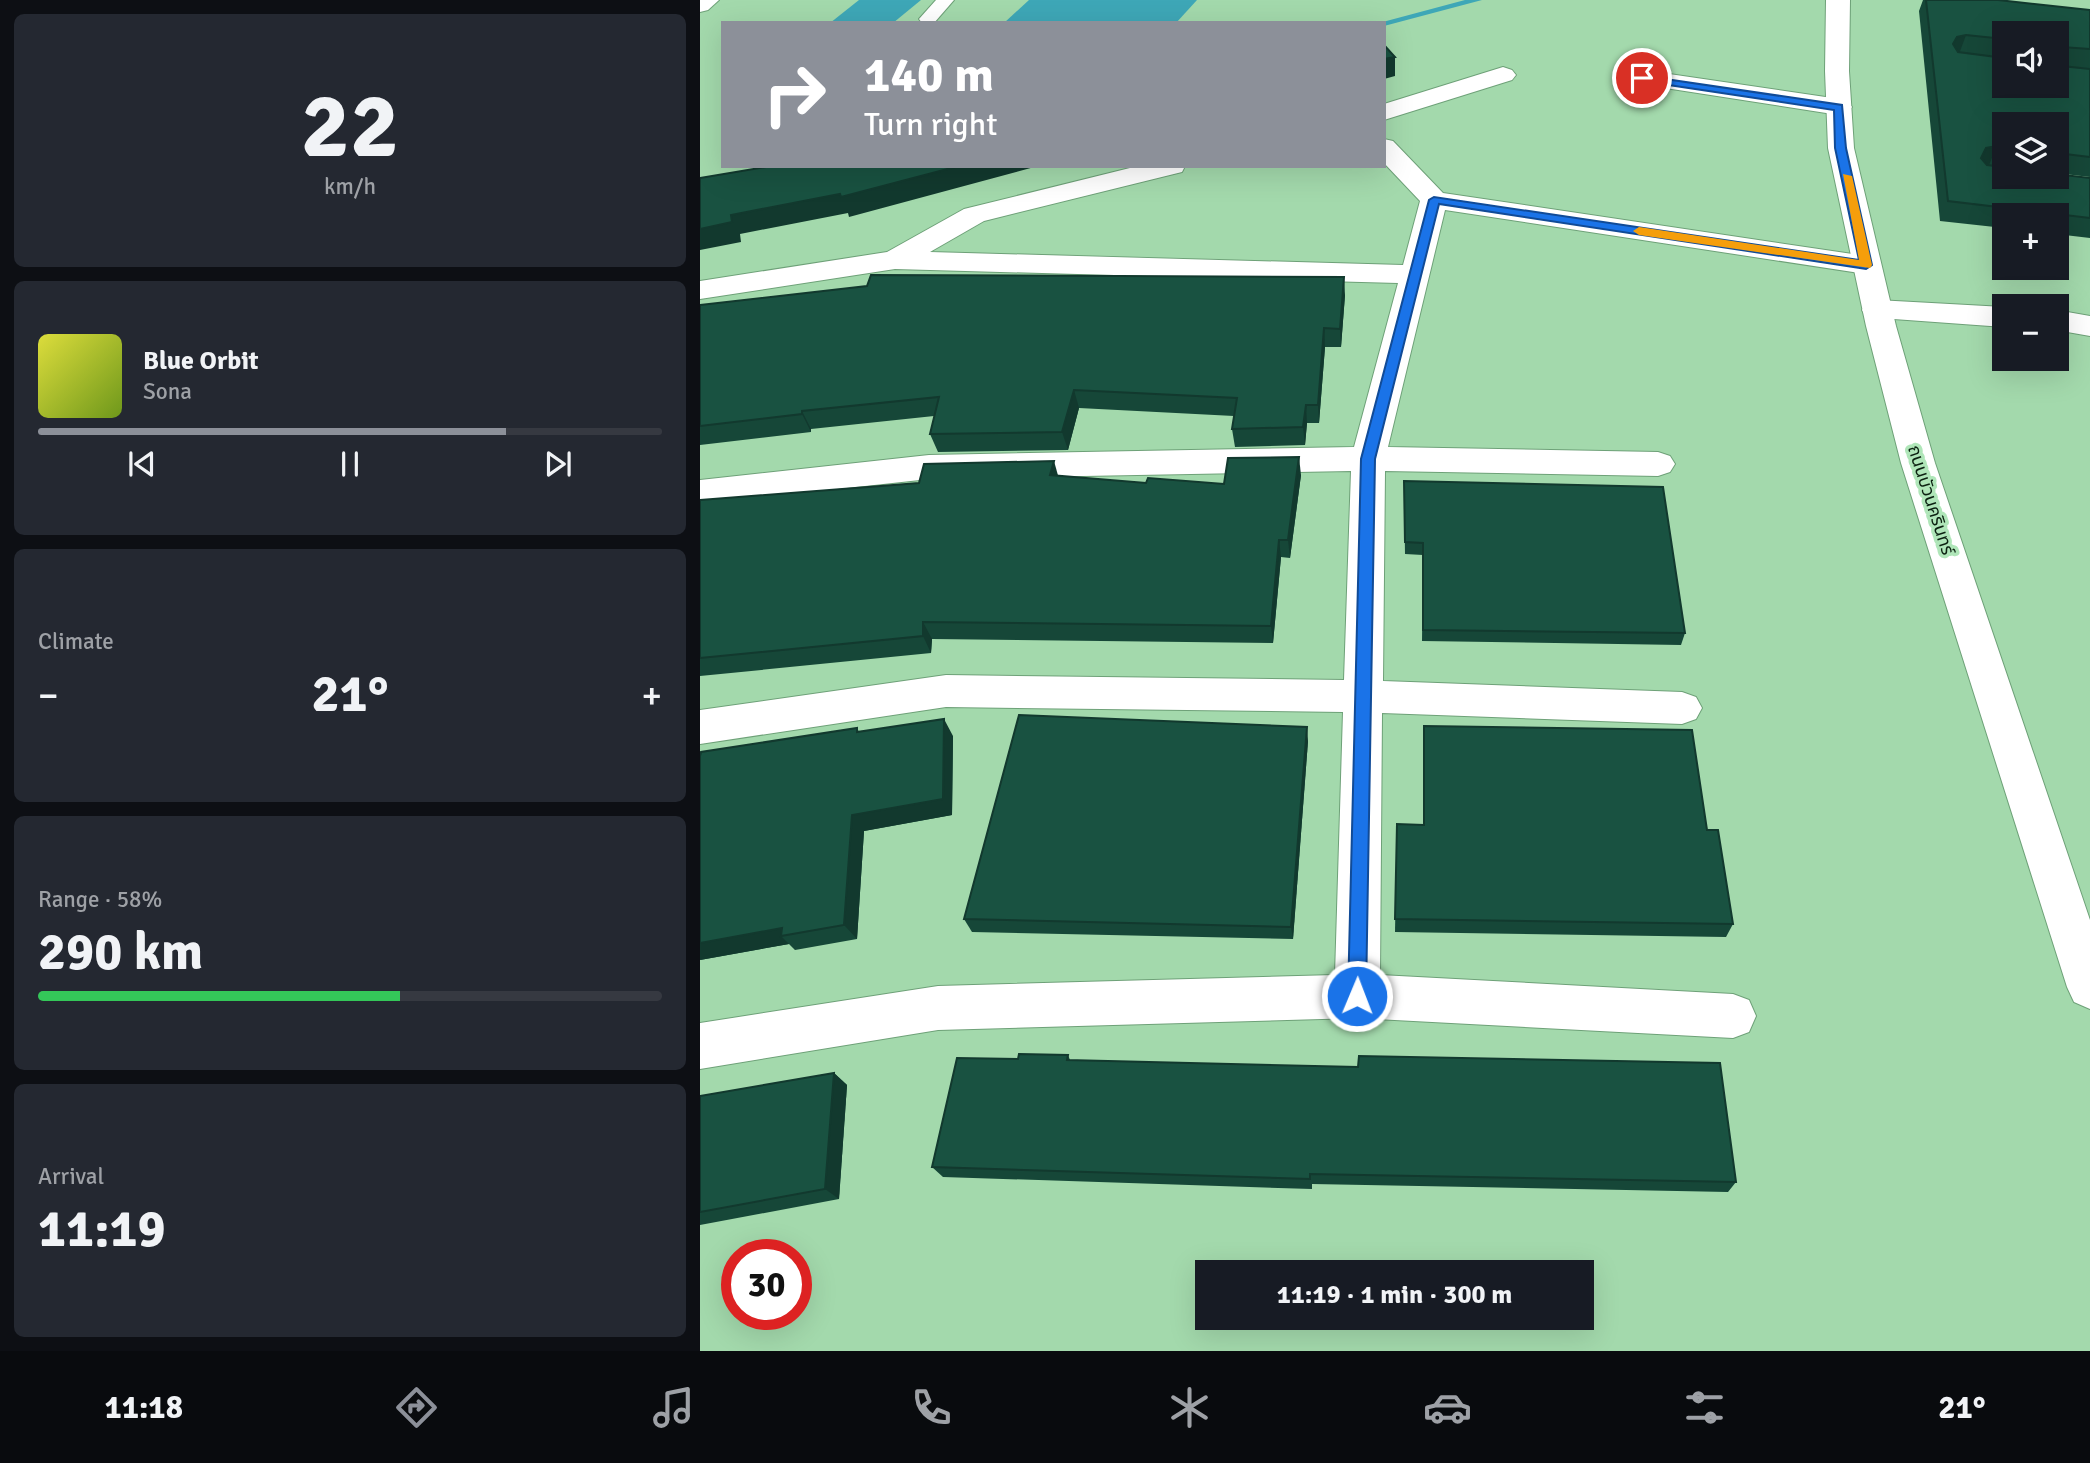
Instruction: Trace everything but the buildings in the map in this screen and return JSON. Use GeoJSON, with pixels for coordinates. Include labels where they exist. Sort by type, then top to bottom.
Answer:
{"type":"FeatureCollection","features":[{"type":"Feature","properties":{"kind":"street"},"geometry":{"type":"LineString","coordinates":[[700,5],[707,0]]}},
{"type":"Feature","properties":{"kind":"street","name":"ถนนบัวนครินทร์"},"geometry":{"type":"LineString","coordinates":[[1838,0],[1841,148],[1877,310],[1918,463],[2090,987]]}},
{"type":"Feature","properties":{"kind":"street"},"geometry":{"type":"LineString","coordinates":[[1386,111],[1503,75]]}},
{"type":"Feature","properties":{"kind":"street"},"geometry":{"type":"LineString","coordinates":[[1642,78],[1839,107]]}},
{"type":"Feature","properties":{"kind":"street"},"geometry":{"type":"LineString","coordinates":[[1386,149],[1434,200],[1866,265]]}},
{"type":"Feature","properties":{"kind":"street"},"geometry":{"type":"LineString","coordinates":[[895,260],[974,215],[1164,168]]}},
{"type":"Feature","properties":{"kind":"street"},"geometry":{"type":"LineString","coordinates":[[1357,996],[1368,459],[1434,200]]}},
{"type":"Feature","properties":{"kind":"street"},"geometry":{"type":"LineString","coordinates":[[700,290],[895,260],[1415,274]]}},
{"type":"Feature","properties":{"kind":"street"},"geometry":{"type":"LineString","coordinates":[[1877,310],[1992,316]]}},
{"type":"Feature","properties":{"kind":"street"},"geometry":{"type":"LineString","coordinates":[[2069,322],[2090,326]]}},
{"type":"Feature","properties":{"kind":"street"},"geometry":{"type":"LineString","coordinates":[[700,492],[929,467],[1368,459],[1658,464]]}},
{"type":"Feature","properties":{"kind":"street"},"geometry":{"type":"LineString","coordinates":[[700,727],[946,691],[1363,696],[1682,708]]}},
{"type":"Feature","properties":{"kind":"street"},"geometry":{"type":"LineString","coordinates":[[700,1046],[938,1008],[1357,996],[1733,1016]]}},
{"type":"Feature","properties":{"kind":"lane"},"geometry":{"type":"LineString","coordinates":[[928,19],[945,0]]}},
{"type":"Feature","properties":{"kind":"water"},"geometry":{"type":"Polygon","coordinates":[[[859,0],[921,0],[895,21],[833,21],[859,0]]]}},
{"type":"Feature","properties":{"kind":"water"},"geometry":{"type":"Polygon","coordinates":[[[1029,0],[1197,0],[1178,21],[1006,21],[1029,0]]]}},
{"type":"Feature","properties":{"kind":"waterway"},"geometry":{"type":"LineString","coordinates":[[1386,23],[1477,0]]}},
{"type":"Feature","properties":{"kind":"slow traffic"},"geometry":{"type":"LineString","coordinates":[[1639,231],[1866,265],[1847,176]]}},
{"type":"Feature","properties":{"kind":"route"},"geometry":{"type":"LineString","coordinates":[[1357,996],[1368,459],[1434,200],[1866,265],[1841,148],[1839,107],[1642,78]]}}]}
